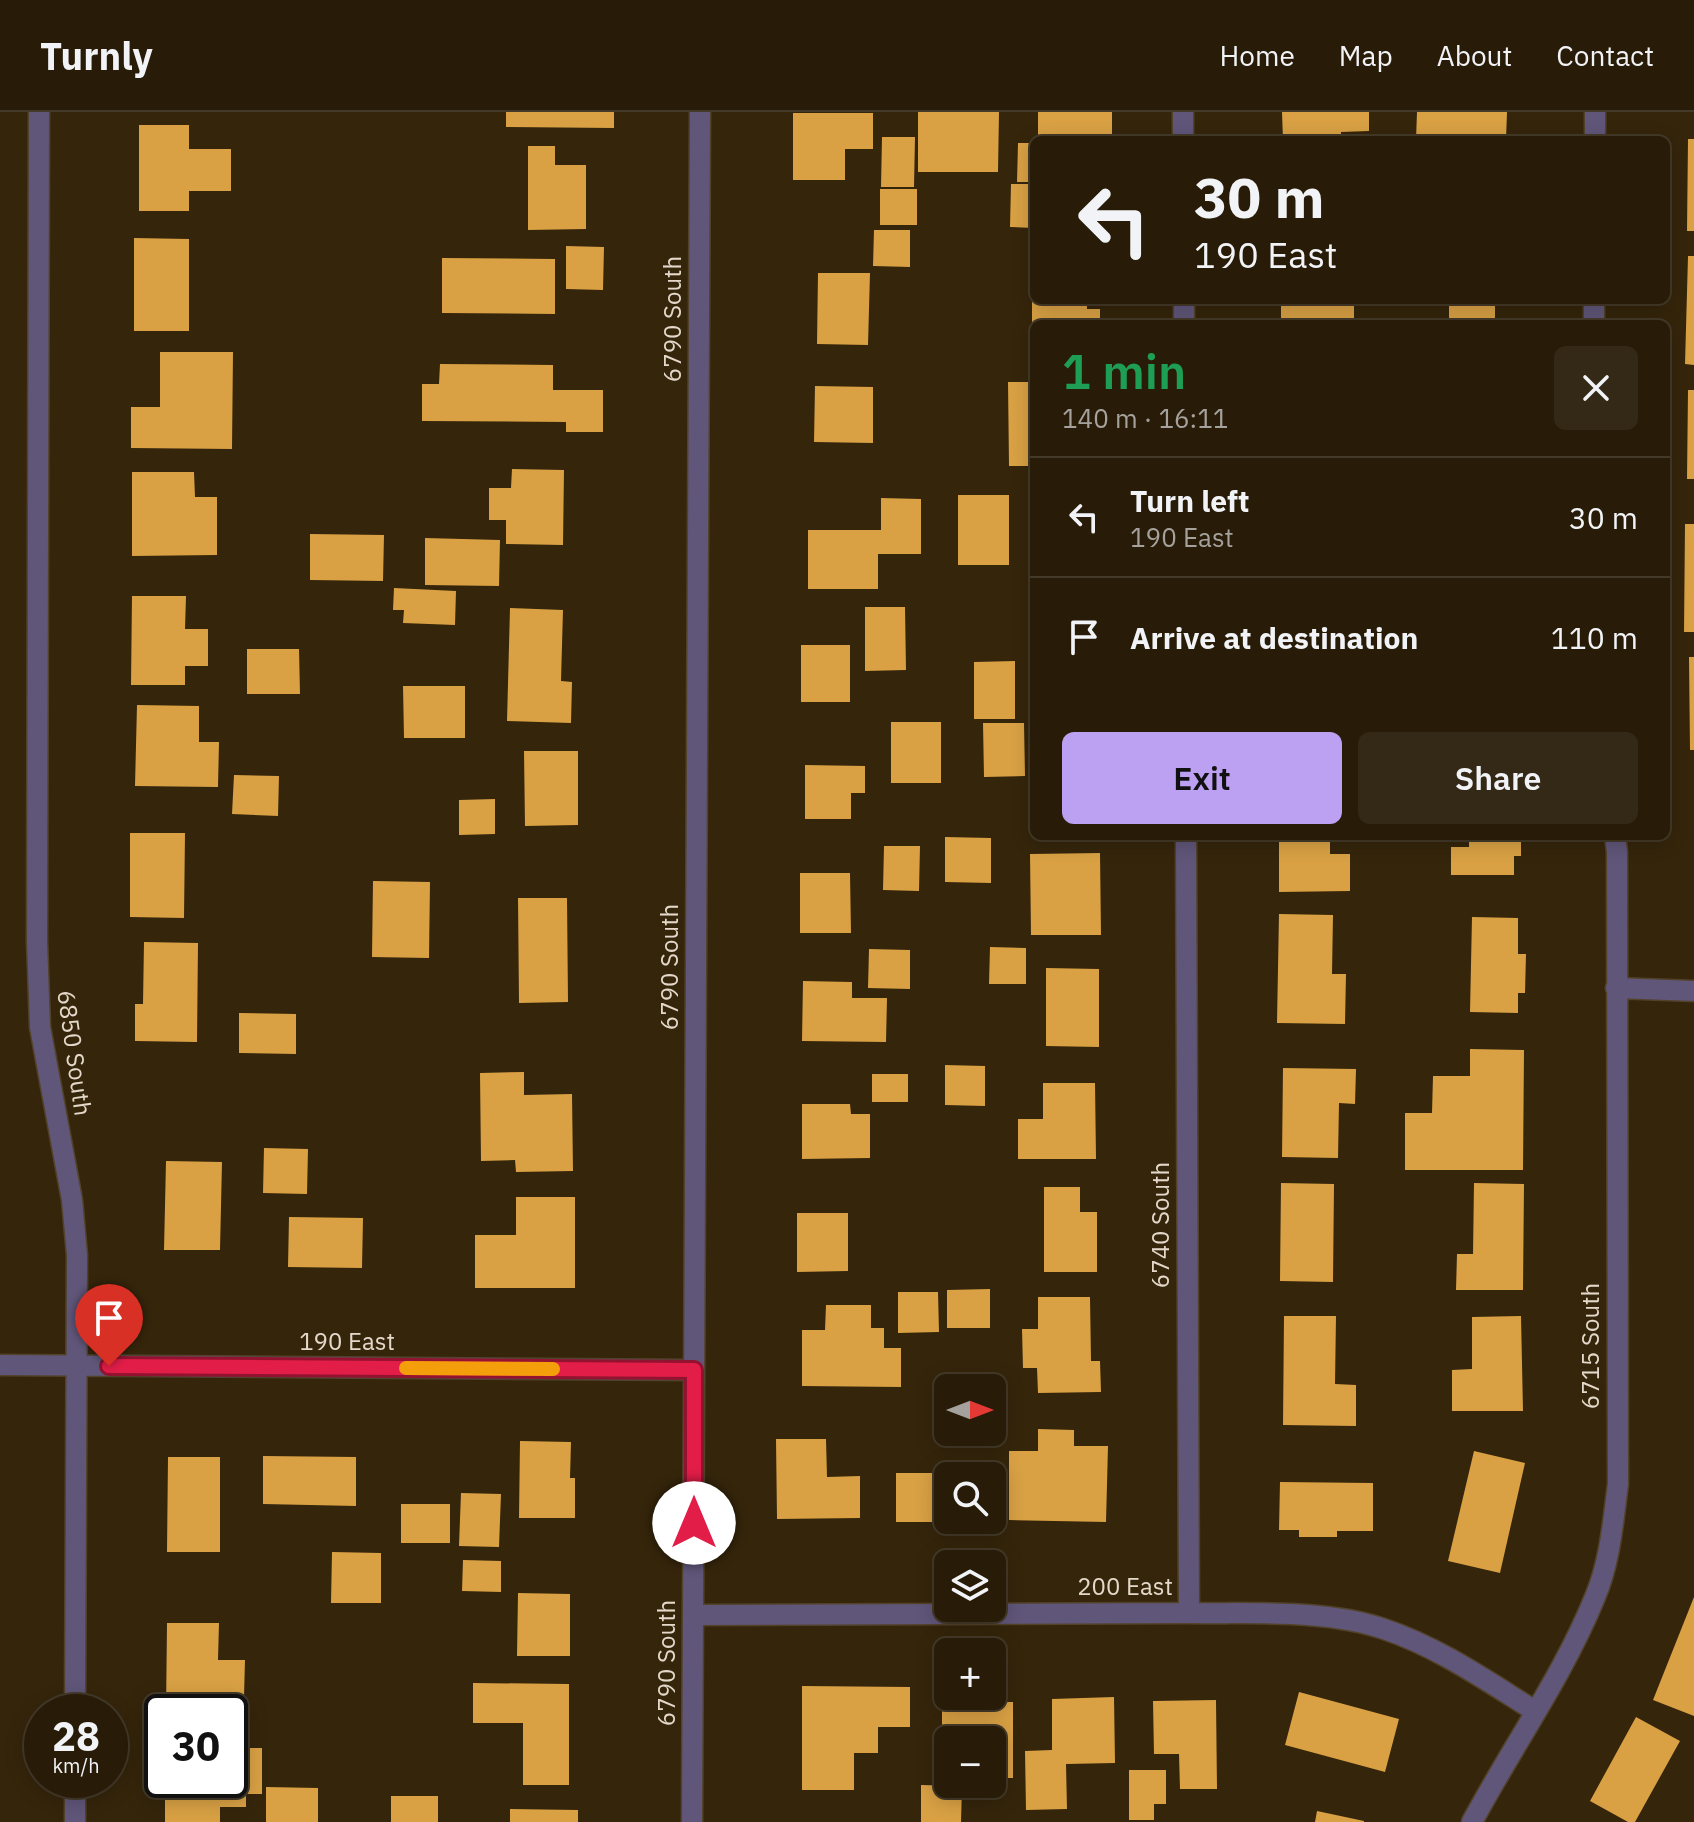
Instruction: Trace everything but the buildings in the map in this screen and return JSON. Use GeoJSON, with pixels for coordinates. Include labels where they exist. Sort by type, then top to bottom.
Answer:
{"type":"FeatureCollection","features":[{"type":"Feature","properties":{"kind":"street","name":"6850 South"},"geometry":{"type":"LineString","coordinates":[[39,112],[37,941],[40,1027],[72,1200],[77,1255],[75,1694]]}},
{"type":"Feature","properties":{"kind":"street","name":"6790 South"},"geometry":{"type":"LineString","coordinates":[[692,1822],[700,112]]}},
{"type":"Feature","properties":{"kind":"street"},"geometry":{"type":"LineString","coordinates":[[1183,112],[1183,136]]}},
{"type":"Feature","properties":{"kind":"street"},"geometry":{"type":"LineString","coordinates":[[1595,112],[1595,136]]}},
{"type":"Feature","properties":{"kind":"street","name":"6740 South"},"geometry":{"type":"LineString","coordinates":[[1186,840],[1189,1613]]}},
{"type":"Feature","properties":{"kind":"street","name":"6715 South"},"geometry":{"type":"LineString","coordinates":[[1472,1822],[1567,1656],[1597,1595],[1611,1541],[1618,1452],[1616,840]]}},
{"type":"Feature","properties":{"kind":"street"},"geometry":{"type":"LineString","coordinates":[[1616,988],[1694,991]]}},
{"type":"Feature","properties":{"kind":"street","name":"190 East"},"geometry":{"type":"LineString","coordinates":[[0,1365],[694,1370]]}},
{"type":"Feature","properties":{"kind":"street","name":"200 East"},"geometry":{"type":"LineString","coordinates":[[694,1615],[1189,1613],[1335,1618],[1382,1628],[1423,1644],[1535,1711]]}},
{"type":"Feature","properties":{"kind":"street"},"geometry":{"type":"LineString","coordinates":[[75,1798],[75,1822]]}},
{"type":"Feature","properties":{"kind":"slow traffic"},"geometry":{"type":"LineString","coordinates":[[406,1368],[553,1369]]}},
{"type":"Feature","properties":{"kind":"route"},"geometry":{"type":"LineString","coordinates":[[109,1366],[694,1370],[694,1523]]}}]}
